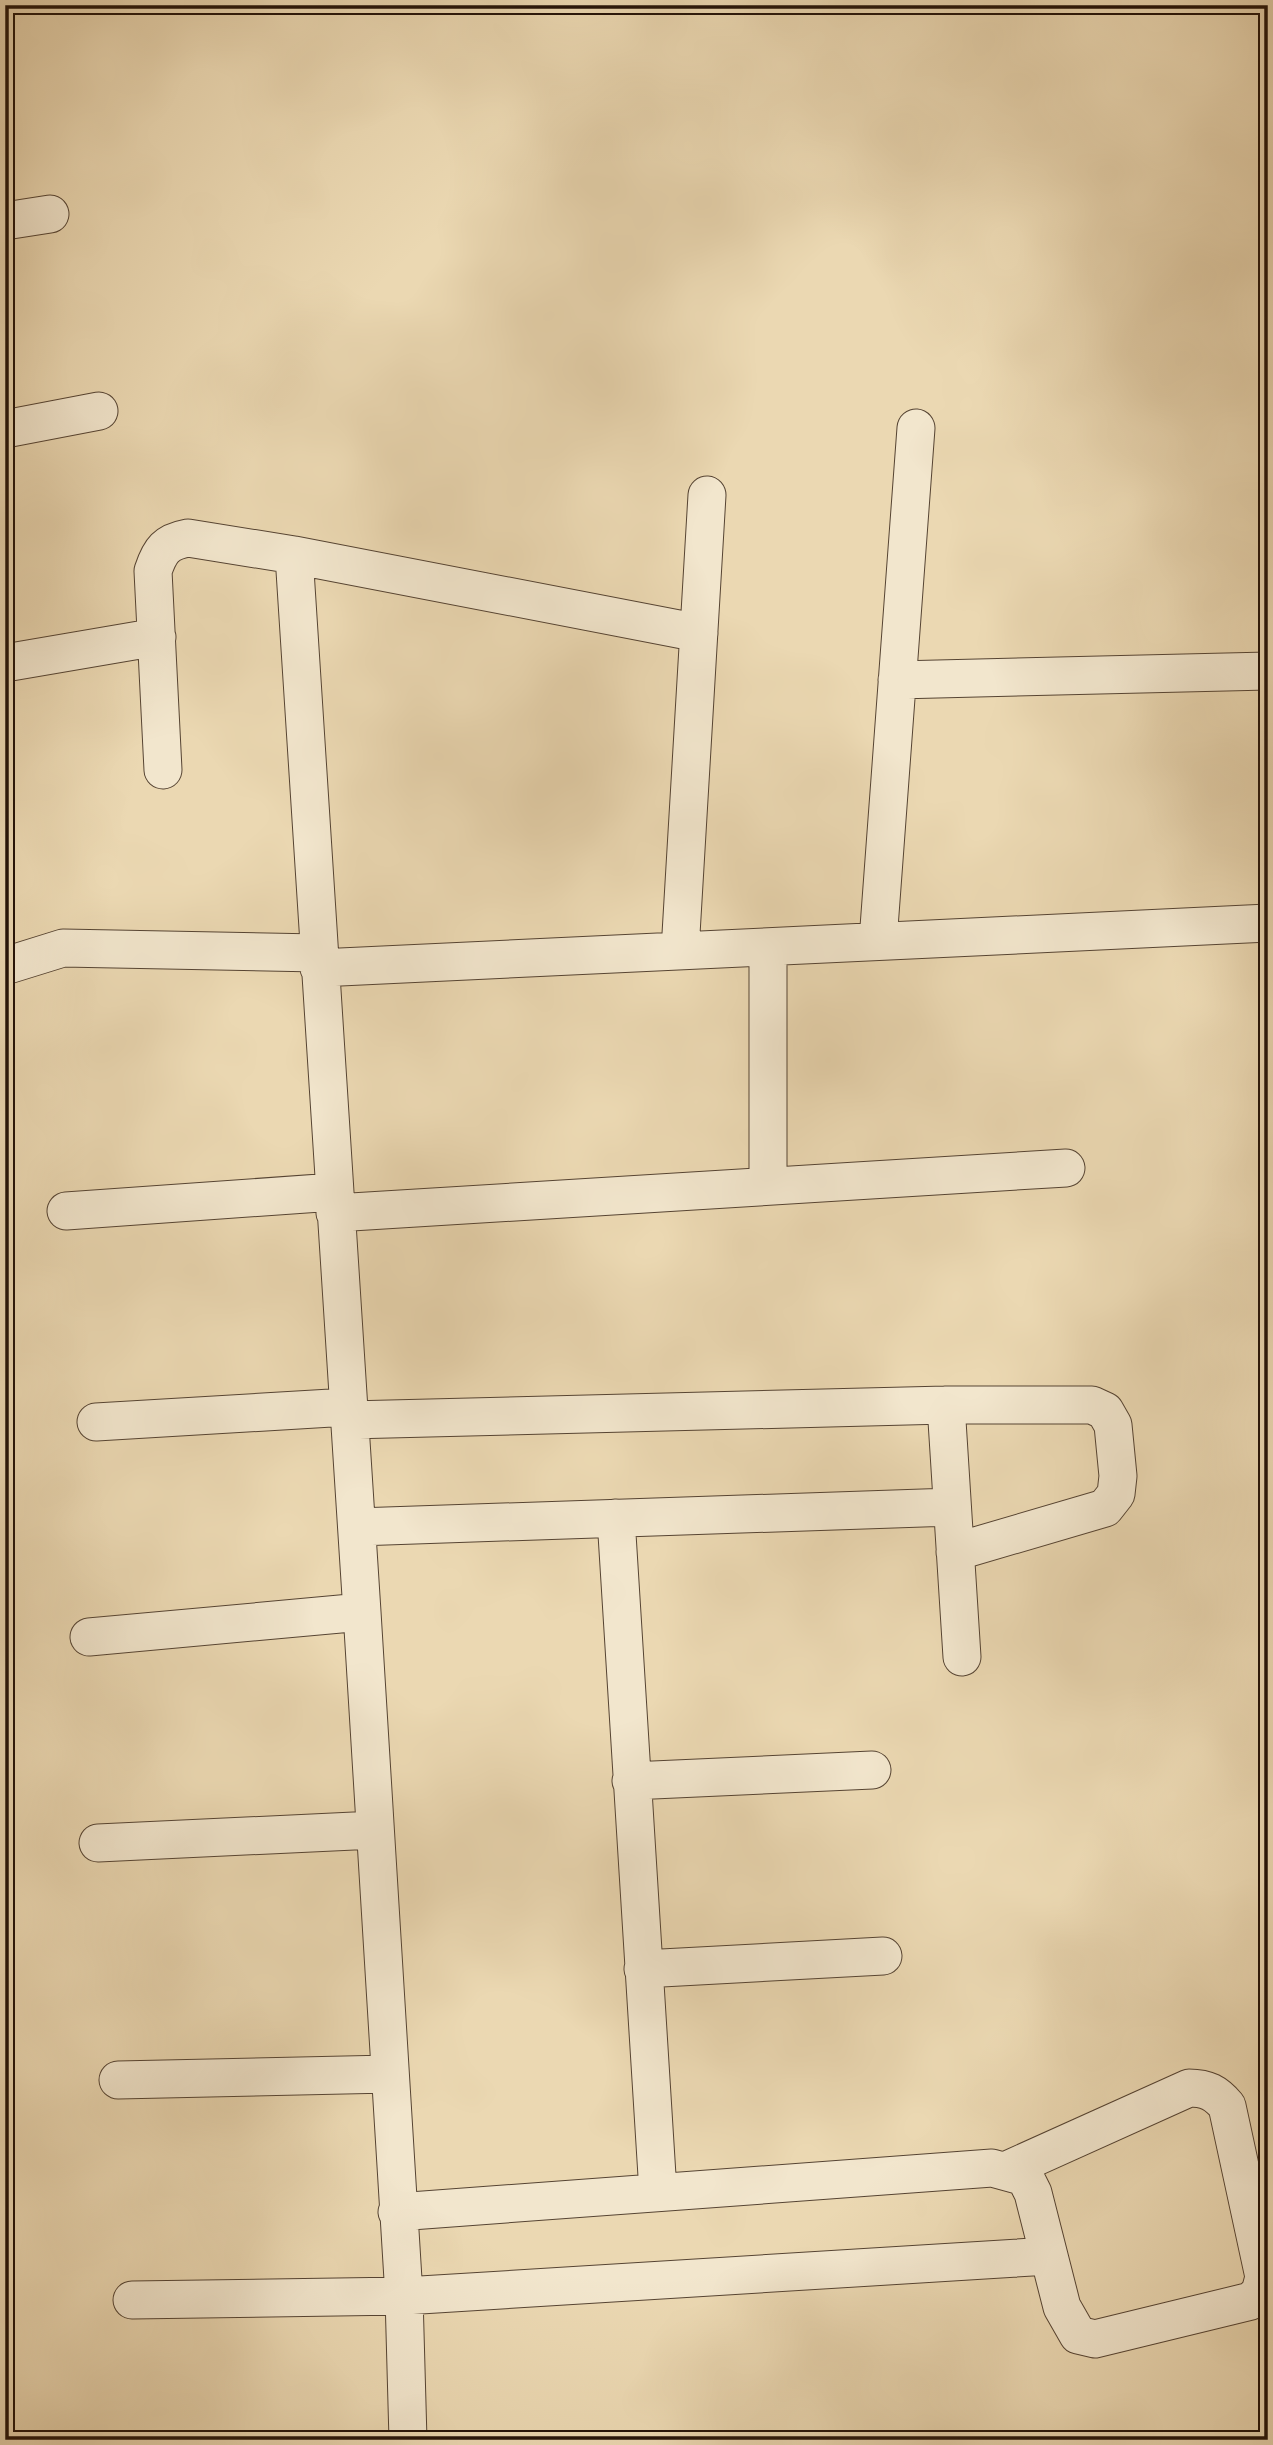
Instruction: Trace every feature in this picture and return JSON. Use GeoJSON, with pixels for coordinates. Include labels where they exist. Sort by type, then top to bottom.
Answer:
{"type":"FeatureCollection","features":[{"type":"Feature","properties":{"kind":"street"},"geometry":{"type":"LineString","coordinates":[[5,221],[50,214]]}},
{"type":"Feature","properties":{"kind":"street"},"geometry":{"type":"LineString","coordinates":[[5,429],[99,411]]}},
{"type":"Feature","properties":{"kind":"street"},"geometry":{"type":"LineString","coordinates":[[878,941],[916,428]]}},
{"type":"Feature","properties":{"kind":"street"},"geometry":{"type":"LineString","coordinates":[[680,951],[707,495]]}},
{"type":"Feature","properties":{"kind":"street"},"geometry":{"type":"LineString","coordinates":[[163,770],[153,571],[159,552],[170,541],[188,538],[294,555],[699,633]]}},
{"type":"Feature","properties":{"kind":"street"},"geometry":{"type":"LineString","coordinates":[[294,555],[404,2296],[408,2440]]}},
{"type":"Feature","properties":{"kind":"street"},"geometry":{"type":"LineString","coordinates":[[5,663],[157,637]]}},
{"type":"Feature","properties":{"kind":"street"},"geometry":{"type":"LineString","coordinates":[[897,680],[1268,671]]}},
{"type":"Feature","properties":{"kind":"street"},"geometry":{"type":"LineString","coordinates":[[5,966],[63,948],[318,961],[680,951],[1268,923]]}},
{"type":"Feature","properties":{"kind":"street"},"geometry":{"type":"LineString","coordinates":[[768,947],[768,1186]]}},
{"type":"Feature","properties":{"kind":"street"},"geometry":{"type":"LineString","coordinates":[[65,1211],[768,1186],[1066,1168]]}},
{"type":"Feature","properties":{"kind":"street"},"geometry":{"type":"LineString","coordinates":[[946,1405],[962,1657]]}},
{"type":"Feature","properties":{"kind":"street"},"geometry":{"type":"LineString","coordinates":[[96,1422],[349,1413],[946,1405],[1091,1405],[1105,1411],[1113,1425],[1118,1476],[1116,1494],[1105,1508],[955,1552]]}},
{"type":"Feature","properties":{"kind":"street"},"geometry":{"type":"LineString","coordinates":[[357,1527],[952,1507]]}},
{"type":"Feature","properties":{"kind":"street"},"geometry":{"type":"LineString","coordinates":[[616,1518],[658,2192]]}},
{"type":"Feature","properties":{"kind":"street"},"geometry":{"type":"LineString","coordinates":[[89,1637],[362,1612]]}},
{"type":"Feature","properties":{"kind":"street"},"geometry":{"type":"LineString","coordinates":[[631,1781],[872,1770]]}},
{"type":"Feature","properties":{"kind":"street"},"geometry":{"type":"LineString","coordinates":[[98,1843],[375,1830]]}},
{"type":"Feature","properties":{"kind":"street"},"geometry":{"type":"LineString","coordinates":[[643,1969],[883,1956]]}},
{"type":"Feature","properties":{"kind":"street"},"geometry":{"type":"LineString","coordinates":[[118,2080],[390,2074]]}},
{"type":"Feature","properties":{"kind":"street"},"geometry":{"type":"LineString","coordinates":[[397,2212],[978,2169],[1007,2170],[1025,2177],[1033,2193],[1062,2308],[1078,2335],[1095,2339],[1251,2301],[1260,2292],[1264,2277],[1227,2106],[1216,2094],[1202,2088],[1189,2088],[1007,2170]]}},
{"type":"Feature","properties":{"kind":"street"},"geometry":{"type":"LineString","coordinates":[[132,2301],[404,2296],[1049,2256]]}}]}
